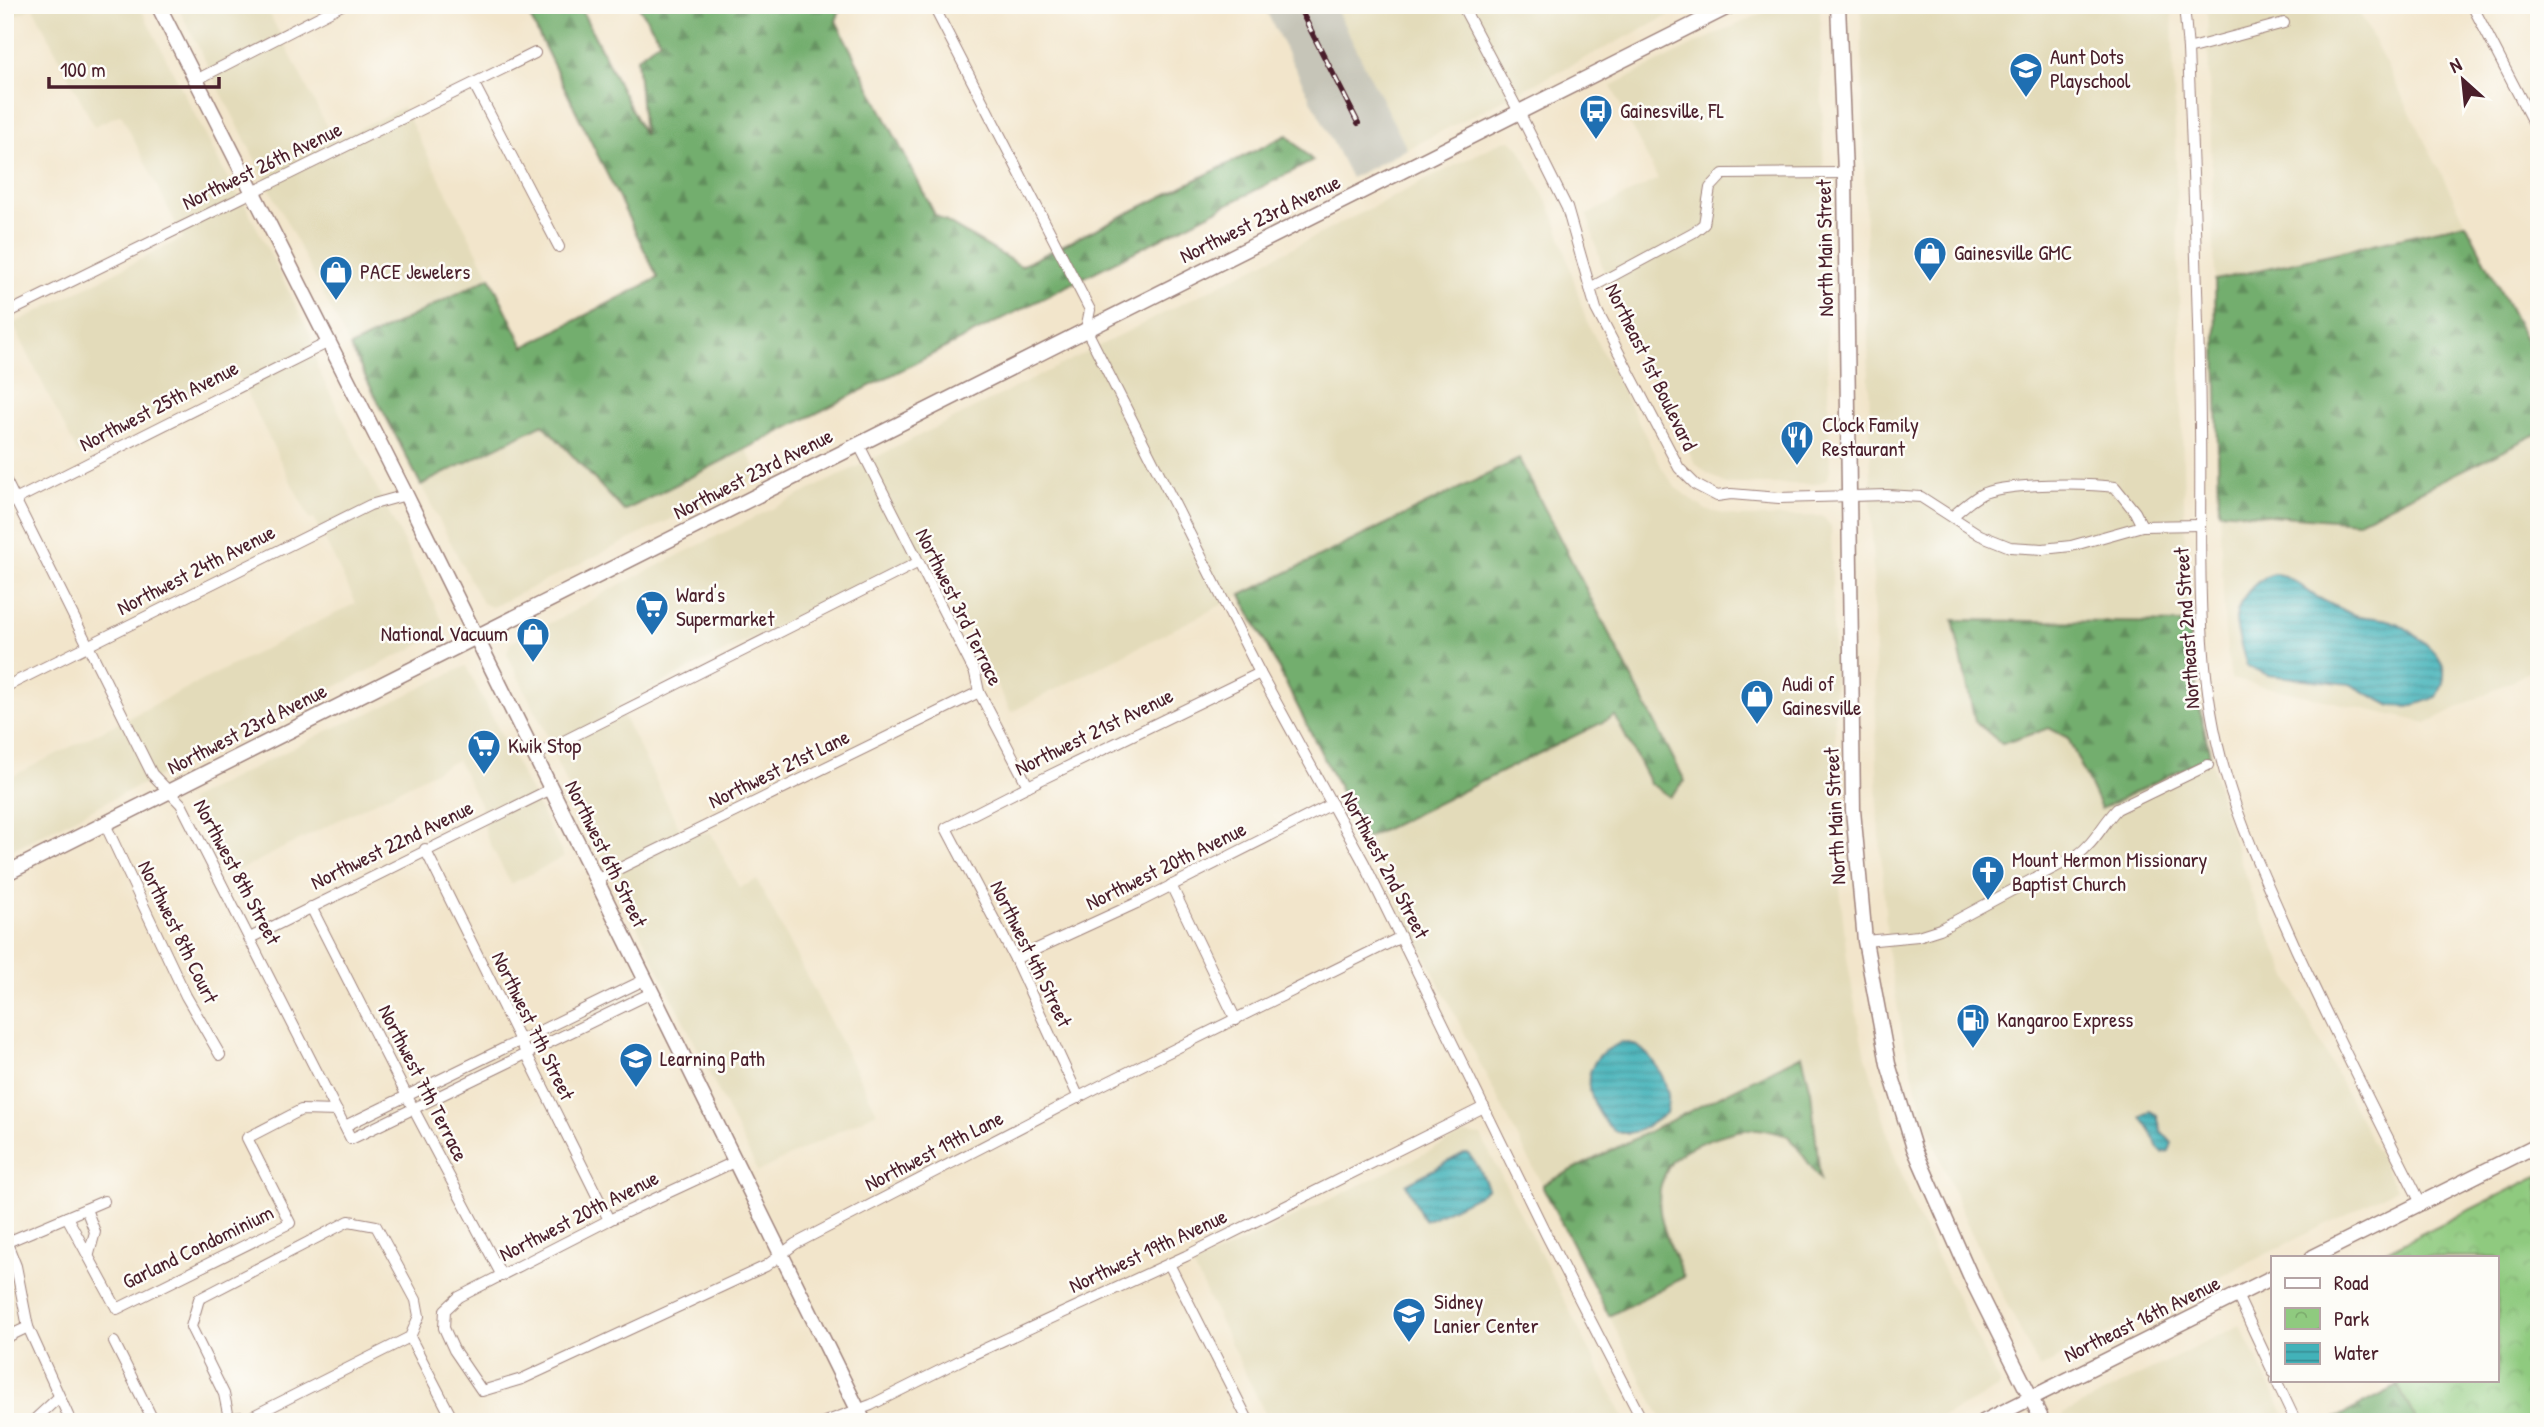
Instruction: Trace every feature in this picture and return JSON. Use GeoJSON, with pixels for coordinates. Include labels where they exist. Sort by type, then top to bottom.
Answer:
{"type":"FeatureCollection","features":[{"type":"Feature","properties":{"kind":"main road","name":"Northwest 6th Street"},"geometry":{"type":"LineString","coordinates":[[158,5],[406,495],[861,1416]]}},
{"type":"Feature","properties":{"kind":"main road","name":"Northwest 23rd Avenue"},"geometry":{"type":"LineString","coordinates":[[5,874],[1732,5]]}},
{"type":"Feature","properties":{"kind":"main road","name":"North Main Street"},"geometry":{"type":"LineString","coordinates":[[1838,5],[1845,173],[1853,810],[1865,941],[1888,1064],[1914,1148],[1974,1284],[2043,1422]]}},
{"type":"Feature","properties":{"kind":"main road"},"geometry":{"type":"LineString","coordinates":[[2315,1256],[2539,1144]]}},
{"type":"Feature","properties":{"kind":"main road","name":"Northeast 16th Avenue"},"geometry":{"type":"LineString","coordinates":[[1983,1422],[2271,1278]]}},
{"type":"Feature","properties":{"kind":"street"},"geometry":{"type":"LineString","coordinates":[[196,80],[342,5]]}},
{"type":"Feature","properties":{"kind":"street"},"geometry":{"type":"LineString","coordinates":[[933,5],[1090,310],[1086,329]]}},
{"type":"Feature","properties":{"kind":"street","name":"Northeast 1st Boulevard"},"geometry":{"type":"LineString","coordinates":[[1462,5],[1520,112],[1567,208],[1596,309],[1686,478],[1717,496],[1920,497],[1980,534],[2010,547],[2071,546],[2142,526],[2200,526]]}},
{"type":"Feature","properties":{"kind":"street","name":"Northeast 2nd Street"},"geometry":{"type":"LineString","coordinates":[[2184,5],[2199,350],[2200,594],[2213,719],[2226,775],[2261,871],[2328,1017],[2421,1203]]}},
{"type":"Feature","properties":{"kind":"street"},"geometry":{"type":"LineString","coordinates":[[2472,5],[2539,134]]}},
{"type":"Feature","properties":{"kind":"street"},"geometry":{"type":"LineString","coordinates":[[2188,49],[2284,23]]}},
{"type":"Feature","properties":{"kind":"street","name":"Northwest 26th Avenue"},"geometry":{"type":"LineString","coordinates":[[5,314],[535,53]]}},
{"type":"Feature","properties":{"kind":"street"},"geometry":{"type":"LineString","coordinates":[[474,84],[559,247]]}},
{"type":"Feature","properties":{"kind":"street"},"geometry":{"type":"LineString","coordinates":[[1590,288],[1704,224],[1710,188],[1723,174],[1845,173]]}},
{"type":"Feature","properties":{"kind":"street","name":"Northwest 2nd Street"},"geometry":{"type":"LineString","coordinates":[[1086,329],[1260,673],[1401,937],[1643,1422]]}},
{"type":"Feature","properties":{"kind":"street","name":"Northwest 25th Avenue"},"geometry":{"type":"LineString","coordinates":[[5,505],[329,342]]}},
{"type":"Feature","properties":{"kind":"street","name":"Northwest 3rd Terrace"},"geometry":{"type":"LineString","coordinates":[[858,443],[975,673],[979,692],[1028,786]]}},
{"type":"Feature","properties":{"kind":"street","name":"Northwest 8th Street"},"geometry":{"type":"LineString","coordinates":[[5,480],[152,774],[181,804],[351,1139],[414,1110]]}},
{"type":"Feature","properties":{"kind":"street"},"geometry":{"type":"LineString","coordinates":[[1953,516],[1981,494],[2003,488],[2092,484],[2115,487],[2135,512],[2142,526]]}},
{"type":"Feature","properties":{"kind":"street","name":"Northwest 24th Avenue"},"geometry":{"type":"LineString","coordinates":[[5,687],[370,505],[406,495]]}},
{"type":"Feature","properties":{"kind":"street"},"geometry":{"type":"LineString","coordinates":[[534,756],[917,563]]}},
{"type":"Feature","properties":{"kind":"street","name":"Northwest 21st Avenue"},"geometry":{"type":"LineString","coordinates":[[946,828],[1260,673]]}},
{"type":"Feature","properties":{"kind":"street","name":"Northwest 21st Lane"},"geometry":{"type":"LineString","coordinates":[[596,880],[979,692]]}},
{"type":"Feature","properties":{"kind":"street"},"geometry":{"type":"LineString","coordinates":[[1865,941],[1918,936],[1940,929],[2076,856],[2089,847],[2117,809],[2208,765]]}},
{"type":"Feature","properties":{"kind":"street","name":"Northwest 22nd Avenue"},"geometry":{"type":"LineString","coordinates":[[250,938],[425,849],[551,789]]}},
{"type":"Feature","properties":{"kind":"street","name":"Northwest 20th Avenue"},"geometry":{"type":"LineString","coordinates":[[1015,959],[1332,804]]}},
{"type":"Feature","properties":{"kind":"street","name":"Northwest 8th Court"},"geometry":{"type":"LineString","coordinates":[[105,824],[186,996],[220,1055]]}},
{"type":"Feature","properties":{"kind":"street","name":"Northwest 4th Street"},"geometry":{"type":"LineString","coordinates":[[946,828],[1015,959],[1079,1098]]}},
{"type":"Feature","properties":{"kind":"street","name":"Northwest 7th Street"},"geometry":{"type":"LineString","coordinates":[[425,849],[609,1220]]}},
{"type":"Feature","properties":{"kind":"street"},"geometry":{"type":"LineString","coordinates":[[1171,885],[1236,1020]]}},
{"type":"Feature","properties":{"kind":"street","name":"Northwest 7th Terrace"},"geometry":{"type":"LineString","coordinates":[[311,907],[502,1276]]}},
{"type":"Feature","properties":{"kind":"street","name":"Northwest 19th Lane"},"geometry":{"type":"LineString","coordinates":[[445,1310],[444,1328],[454,1350],[482,1391],[531,1375],[766,1266],[796,1244],[1079,1098],[1401,937]]}},
{"type":"Feature","properties":{"kind":"street"},"geometry":{"type":"LineString","coordinates":[[345,1126],[519,1041],[648,986]]}},
{"type":"Feature","properties":{"kind":"street"},"geometry":{"type":"LineString","coordinates":[[414,1110],[525,1054],[648,986]]}},
{"type":"Feature","properties":{"kind":"street","name":"Northwest 19th Avenue"},"geometry":{"type":"LineString","coordinates":[[825,1422],[839,1415],[861,1416],[965,1358],[1169,1264],[1484,1107]]}},
{"type":"Feature","properties":{"kind":"street","name":"Garland Condominium"},"geometry":{"type":"LineString","coordinates":[[68,1217],[117,1309],[290,1223],[247,1138],[301,1110],[337,1111]]}},
{"type":"Feature","properties":{"kind":"street","name":"Northwest 20th Avenue"},"geometry":{"type":"LineString","coordinates":[[445,1310],[459,1297],[609,1220],[734,1162]]}},
{"type":"Feature","properties":{"kind":"street"},"geometry":{"type":"LineString","coordinates":[[71,1422],[28,1327],[16,1266],[6,1241],[104,1201]]}},
{"type":"Feature","properties":{"kind":"street","name":"Garland Condominium"},"geometry":{"type":"LineString","coordinates":[[86,1209],[95,1232],[89,1254]]}},
{"type":"Feature","properties":{"kind":"street"},"geometry":{"type":"LineString","coordinates":[[218,1422],[251,1417],[410,1337],[419,1315],[416,1300],[376,1226],[349,1221],[199,1299],[191,1327],[224,1394],[229,1420]]}},
{"type":"Feature","properties":{"kind":"street"},"geometry":{"type":"LineString","coordinates":[[1169,1264],[1249,1422]]}},
{"type":"Feature","properties":{"kind":"street"},"geometry":{"type":"LineString","coordinates":[[2237,1295],[2271,1368]]}},
{"type":"Feature","properties":{"kind":"street"},"geometry":{"type":"LineString","coordinates":[[5,1338],[28,1327]]}},
{"type":"Feature","properties":{"kind":"street"},"geometry":{"type":"LineString","coordinates":[[410,1337],[454,1422]]}},
{"type":"Feature","properties":{"kind":"street"},"geometry":{"type":"LineString","coordinates":[[114,1342],[154,1422]]}},
{"type":"Feature","properties":{"kind":"street"},"geometry":{"type":"LineString","coordinates":[[2277,1382],[2296,1422]]}},
{"type":"Feature","properties":{"kind":"street"},"geometry":{"type":"LineString","coordinates":[[32,1422],[59,1397]]}},
{"type":"Feature","properties":{"kind":"shaded area"},"geometry":{"type":"Polygon","coordinates":[[[5,5],[139,5],[232,187],[246,206],[311,336],[318,369],[445,626],[443,633],[5,853],[5,780],[356,603],[314,518],[310,520],[237,374],[78,454],[13,324],[183,238],[121,114],[94,126],[33,7],[5,21],[5,5]]]}},
{"type":"Feature","properties":{"kind":"shaded area"},"geometry":{"type":"Polygon","coordinates":[[[177,5],[265,5],[334,141],[403,107],[490,277],[350,347],[177,5]]]}},
{"type":"Feature","properties":{"kind":"shaded area"},"geometry":{"type":"Polygon","coordinates":[[[1263,5],[1334,5],[1407,149],[1351,178],[1263,5]]]}},
{"type":"Feature","properties":{"kind":"shaded area"},"geometry":{"type":"Polygon","coordinates":[[[1334,5],[1689,5],[1407,149],[1334,5]]]}},
{"type":"Feature","properties":{"kind":"shaded area"},"geometry":{"type":"Polygon","coordinates":[[[1780,5],[1820,5],[1830,472],[1826,480],[1816,484],[1726,484],[1695,463],[1688,450],[1614,306],[1587,215],[1658,179],[1611,86],[1780,5]]]}},
{"type":"Feature","properties":{"kind":"shaded area"},"geometry":{"type":"Polygon","coordinates":[[[1861,5],[2172,5],[2186,584],[2199,706],[2221,802],[2251,893],[2298,999],[2396,1189],[2039,1368],[1968,1226],[1939,1156],[1920,1102],[1902,1032],[1888,954],[1878,810],[1861,5]]]}},
{"type":"Feature","properties":{"kind":"shaded area"},"geometry":{"type":"Polygon","coordinates":[[[2207,5],[2356,5],[2466,223],[2215,280],[2207,5]]]}},
{"type":"Feature","properties":{"kind":"shaded area"},"geometry":{"type":"Polygon","coordinates":[[[1511,140],[1519,147],[1555,218],[1586,320],[1662,468],[1676,488],[1706,510],[1737,517],[1823,516],[1831,527],[1838,869],[1847,958],[1861,1039],[1892,1148],[1917,1216],[1999,1383],[1999,1388],[1932,1422],[1663,1422],[1241,595],[1011,712],[927,551],[618,705],[681,831],[711,833],[739,888],[757,880],[877,1112],[758,1172],[557,763],[547,735],[507,654],[510,643],[611,589],[1503,141],[1511,140]]]}},
{"type":"Feature","properties":{"kind":"shaded area"},"geometry":{"type":"Polygon","coordinates":[[[543,424],[624,511],[746,449],[759,476],[492,607],[482,603],[421,485],[543,424]]]}},
{"type":"Feature","properties":{"kind":"shaded area"},"geometry":{"type":"Polygon","coordinates":[[[2539,433],[2539,667],[2427,723],[2231,679],[2225,633],[2219,511],[2357,522],[2539,433]]]}},
{"type":"Feature","properties":{"kind":"shaded area"},"geometry":{"type":"Polygon","coordinates":[[[466,666],[564,857],[511,884],[486,836],[482,808],[457,760],[226,877],[189,800],[466,666]]]}},
{"type":"Feature","properties":{"kind":"shaded area","name":"Sidney Lanier Center"},"geometry":{"type":"Polygon","coordinates":[[[1465,1134],[1481,1136],[1626,1422],[1269,1422],[1193,1266],[1465,1134]]]}},
{"type":"Feature","properties":{"kind":"shaded area"},"geometry":{"type":"Polygon","coordinates":[[[2240,1325],[2288,1422],[2066,1422],[2063,1414],[2240,1325]]]}},
{"type":"Feature","properties":{"kind":"green space"},"geometry":{"type":"Polygon","coordinates":[[[524,5],[579,5],[644,135],[637,58],[660,40],[638,5],[842,5],[836,21],[935,215],[1021,266],[1287,135],[1313,161],[624,511],[543,424],[421,485],[350,347],[490,277],[524,347],[658,278],[524,5]]]}},
{"type":"Feature","properties":{"kind":"green space"},"geometry":{"type":"Polygon","coordinates":[[[2466,223],[2539,366],[2539,433],[2357,522],[2219,511],[2215,280],[2466,223]]]}},
{"type":"Feature","properties":{"kind":"green space"},"geometry":{"type":"Polygon","coordinates":[[[1519,459],[1685,781],[1670,797],[1650,783],[1615,716],[1365,839],[1241,595],[1519,459]]]}},
{"type":"Feature","properties":{"kind":"green space"},"geometry":{"type":"Polygon","coordinates":[[[1953,620],[2188,623],[2199,706],[2210,755],[2101,809],[2068,738],[2049,728],[2002,744],[1975,721],[1953,620]]]}},
{"type":"Feature","properties":{"kind":"green space"},"geometry":{"type":"Polygon","coordinates":[[[1802,1055],[1811,1091],[1820,1179],[1789,1136],[1749,1129],[1725,1134],[1689,1148],[1673,1160],[1665,1174],[1659,1201],[1662,1224],[1684,1277],[1609,1316],[1542,1185],[1802,1055]]]}},
{"type":"Feature","properties":{"kind":"green space"},"geometry":{"type":"Polygon","coordinates":[[[2539,1175],[2539,1422],[2417,1422],[2396,1382],[2498,1382],[2498,1256],[2377,1256],[2539,1175]]]}},
{"type":"Feature","properties":{"kind":"green space"},"geometry":{"type":"Polygon","coordinates":[[[2398,1386],[2417,1422],[2329,1422],[2398,1386]]]}},
{"type":"Feature","properties":{"kind":"water"},"geometry":{"type":"Polygon","coordinates":[[[2273,574],[2290,579],[2315,596],[2349,613],[2391,621],[2415,635],[2431,649],[2442,664],[2444,678],[2437,697],[2409,707],[2391,706],[2350,684],[2268,675],[2247,666],[2236,618],[2249,591],[2273,574]]]}},
{"type":"Feature","properties":{"kind":"water"},"geometry":{"type":"Polygon","coordinates":[[[1621,1042],[1638,1047],[1652,1060],[1666,1086],[1668,1097],[1666,1113],[1646,1127],[1629,1133],[1616,1131],[1604,1120],[1594,1102],[1589,1084],[1590,1072],[1598,1057],[1621,1042]]]}},
{"type":"Feature","properties":{"kind":"water"},"geometry":{"type":"Polygon","coordinates":[[[2150,1111],[2157,1115],[2161,1131],[2172,1143],[2169,1151],[2163,1153],[2158,1148],[2141,1117],[2150,1111]]]}},
{"type":"Feature","properties":{"kind":"water"},"geometry":{"type":"Polygon","coordinates":[[[1468,1153],[1480,1170],[1488,1188],[1479,1195],[1424,1220],[1406,1184],[1468,1153]]]}},
{"type":"Feature","properties":{"kind":"railway"},"geometry":{"type":"LineString","coordinates":[[1298,5],[1358,123]]}},
{"type":"Feature","properties":{"kind":"place","name":"Aunt Dots Playschool"},"geometry":{"type":"Point","coordinates":[2026,99]}},
{"type":"Feature","properties":{"kind":"place","name":"Gainesville, FL"},"geometry":{"type":"Point","coordinates":[1596,141]}},
{"type":"Feature","properties":{"kind":"place","name":"Gainesville GMC"},"geometry":{"type":"Point","coordinates":[1930,283]}},
{"type":"Feature","properties":{"kind":"place","name":"PACE Jewelers"},"geometry":{"type":"Point","coordinates":[336,302]}},
{"type":"Feature","properties":{"kind":"place","name":"Clock Family Restaurant"},"geometry":{"type":"Point","coordinates":[1797,467]}},
{"type":"Feature","properties":{"kind":"place","name":"Ward's Supermarket"},"geometry":{"type":"Point","coordinates":[652,637]}},
{"type":"Feature","properties":{"kind":"place","name":"National Vacuum"},"geometry":{"type":"Point","coordinates":[533,664]}},
{"type":"Feature","properties":{"kind":"place","name":"Audi of Gainesville"},"geometry":{"type":"Point","coordinates":[1757,726]}},
{"type":"Feature","properties":{"kind":"place","name":"Kwik Stop"},"geometry":{"type":"Point","coordinates":[484,776]}},
{"type":"Feature","properties":{"kind":"place","name":"Mount Hermon Missionary Baptist Church"},"geometry":{"type":"Point","coordinates":[1988,902]}},
{"type":"Feature","properties":{"kind":"place","name":"Kangaroo Express"},"geometry":{"type":"Point","coordinates":[1973,1050]}},
{"type":"Feature","properties":{"kind":"place","name":"Learning Path"},"geometry":{"type":"Point","coordinates":[636,1089]}},
{"type":"Feature","properties":{"kind":"place","name":"Sidney Lanier Center"},"geometry":{"type":"Point","coordinates":[1409,1344]}}]}
